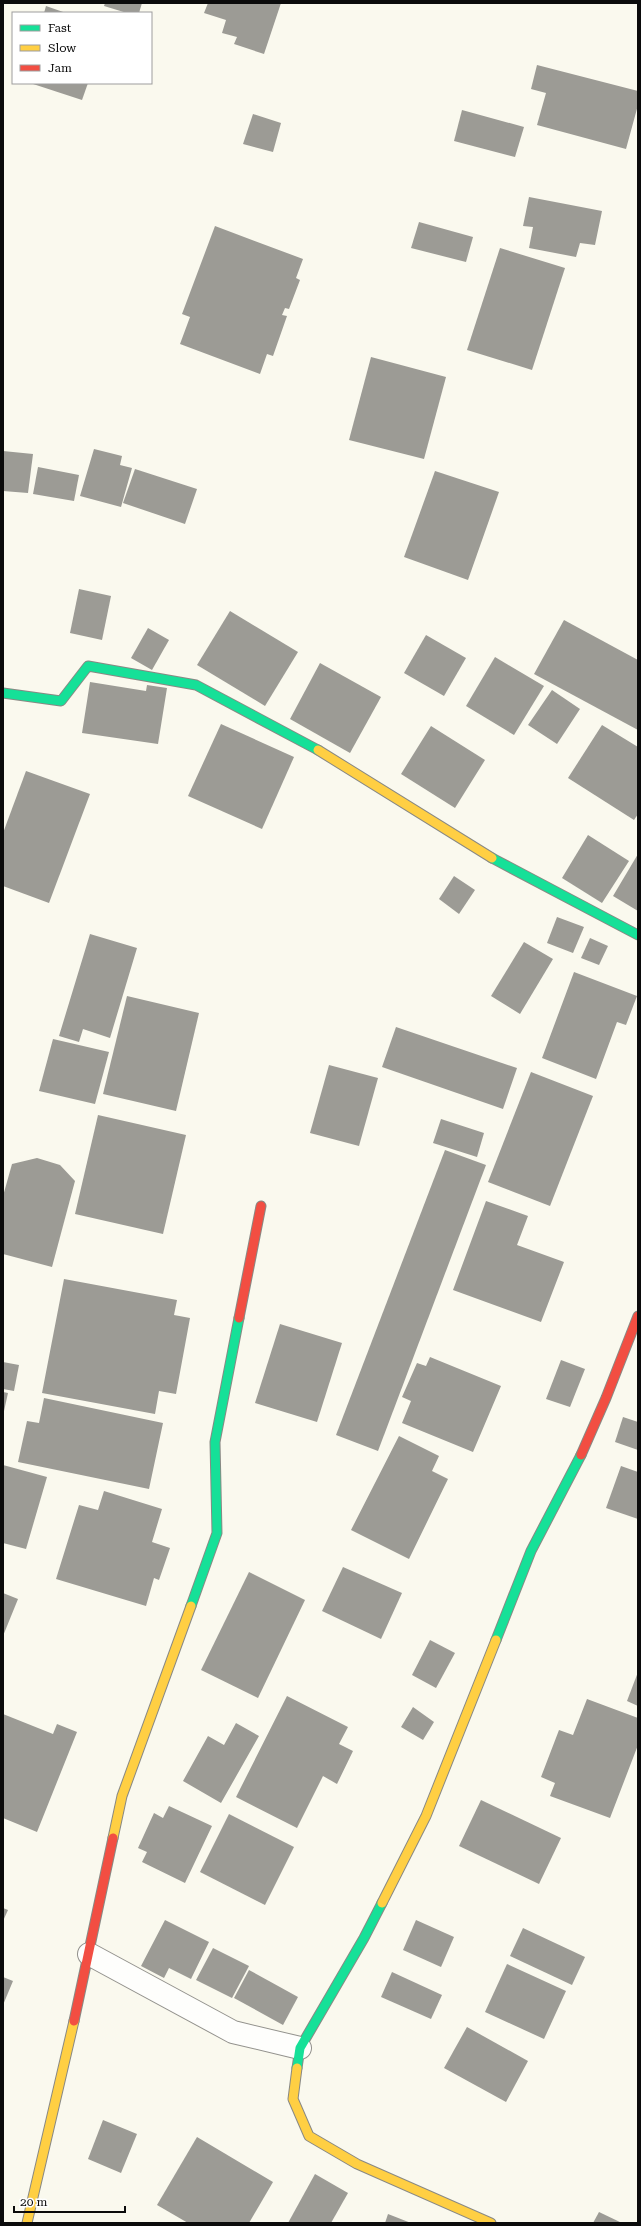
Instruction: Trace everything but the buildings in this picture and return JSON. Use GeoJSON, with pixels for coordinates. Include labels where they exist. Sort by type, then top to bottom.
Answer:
{"type":"FeatureCollection","features":[{"type":"Feature","properties":{"kind":"street"},"geometry":{"type":"LineString","coordinates":[[3,693],[61,701],[88,666],[196,685],[324,753],[480,852],[638,935]]}},
{"type":"Feature","properties":{"kind":"street"},"geometry":{"type":"LineString","coordinates":[[27,2223],[90,1954],[122,1796],[216,1533],[215,1442],[261,1206]]}},
{"type":"Feature","properties":{"kind":"street"},"geometry":{"type":"LineString","coordinates":[[491,2223],[357,2164],[309,2136],[293,2099],[300,2048],[364,1938],[426,1816],[531,1551],[576,1466],[606,1398],[638,1316]]}},
{"type":"Feature","properties":{"kind":"street"},"geometry":{"type":"LineString","coordinates":[[90,1954],[233,2032],[300,2048]]}},
{"type":"Feature","properties":{"kind":"traffic: fast"},"geometry":{"type":"LineString","coordinates":[[3,693],[61,701],[88,666],[196,685],[318,750]]}},
{"type":"Feature","properties":{"kind":"traffic: fast"},"geometry":{"type":"LineString","coordinates":[[492,858],[638,935]]}},
{"type":"Feature","properties":{"kind":"traffic: fast"},"geometry":{"type":"LineString","coordinates":[[191,1606],[217,1533],[215,1442],[239,1318]]}},
{"type":"Feature","properties":{"kind":"traffic: fast"},"geometry":{"type":"LineString","coordinates":[[496,1640],[531,1551],[581,1455]]}},
{"type":"Feature","properties":{"kind":"traffic: fast"},"geometry":{"type":"LineString","coordinates":[[297,2068],[300,2048],[364,1938],[382,1903]]}},
{"type":"Feature","properties":{"kind":"traffic: slow"},"geometry":{"type":"LineString","coordinates":[[318,750],[492,858]]}},
{"type":"Feature","properties":{"kind":"traffic: slow"},"geometry":{"type":"LineString","coordinates":[[113,1838],[122,1796],[191,1606]]}},
{"type":"Feature","properties":{"kind":"traffic: slow"},"geometry":{"type":"LineString","coordinates":[[382,1903],[426,1816],[496,1640]]}},
{"type":"Feature","properties":{"kind":"traffic: slow"},"geometry":{"type":"LineString","coordinates":[[27,2223],[74,2021]]}},
{"type":"Feature","properties":{"kind":"traffic: slow"},"geometry":{"type":"LineString","coordinates":[[297,2068],[293,2099],[309,2136],[357,2164],[491,2223]]}},
{"type":"Feature","properties":{"kind":"traffic: jam"},"geometry":{"type":"LineString","coordinates":[[239,1318],[261,1206]]}},
{"type":"Feature","properties":{"kind":"traffic: jam"},"geometry":{"type":"LineString","coordinates":[[581,1455],[606,1398],[638,1316]]}},
{"type":"Feature","properties":{"kind":"traffic: jam"},"geometry":{"type":"LineString","coordinates":[[74,2021],[113,1838]]}}]}
